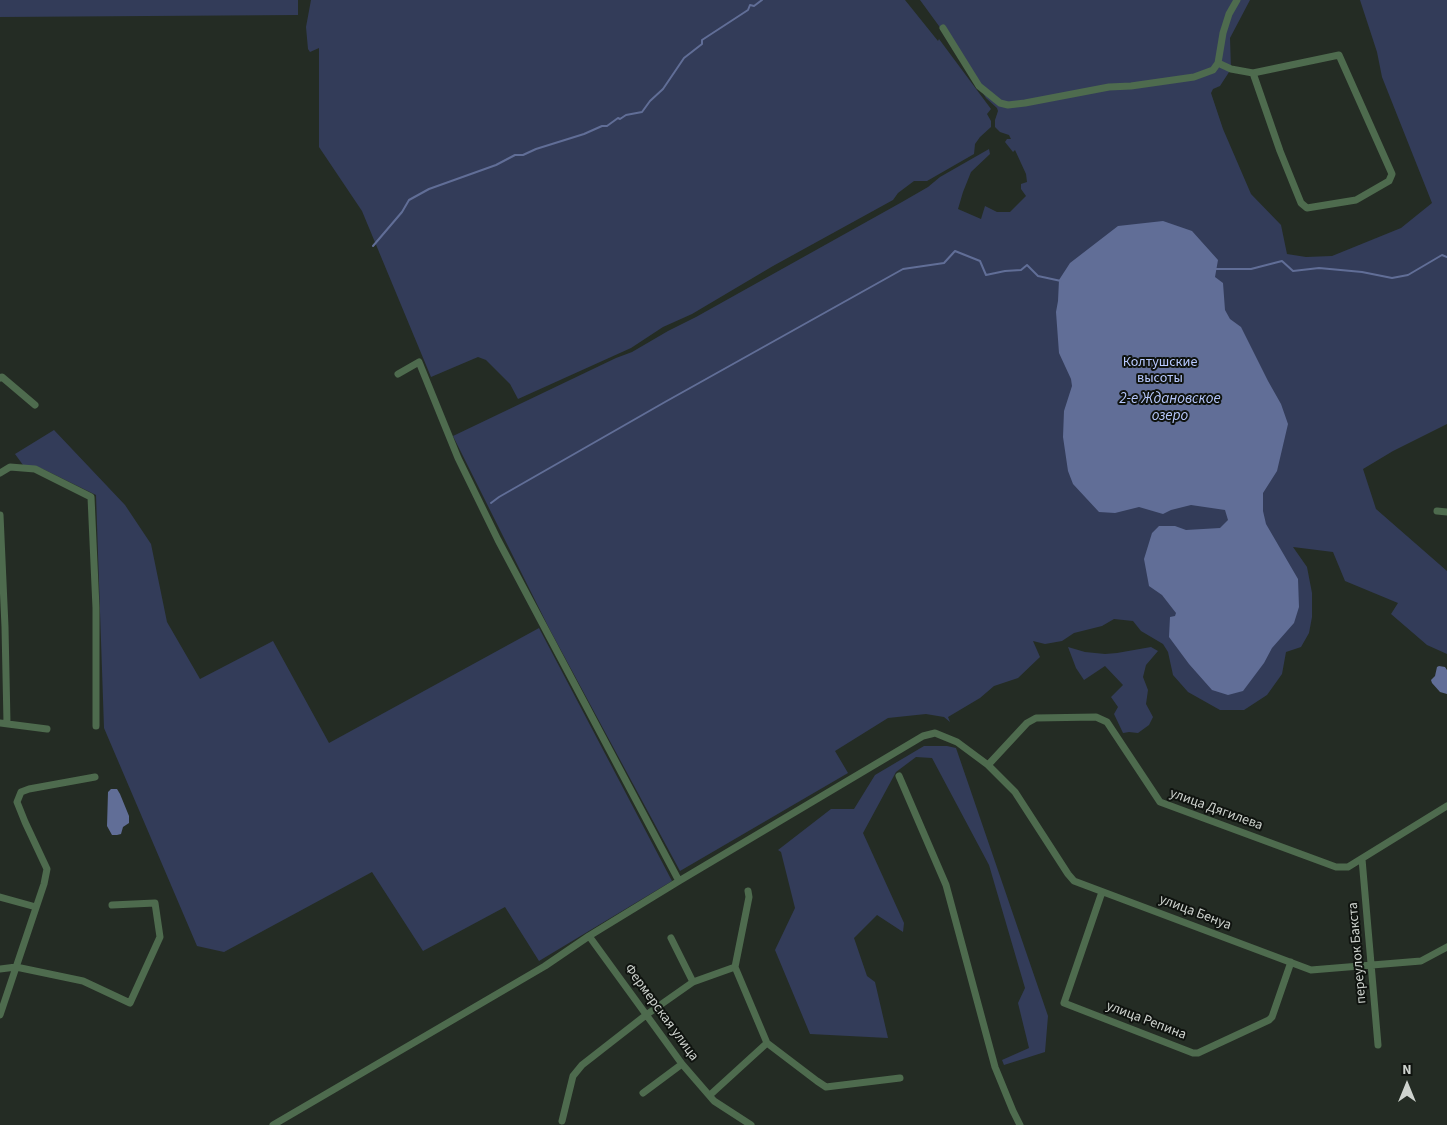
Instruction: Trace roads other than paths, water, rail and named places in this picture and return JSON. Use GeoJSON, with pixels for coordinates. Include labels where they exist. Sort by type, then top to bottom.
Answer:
{"type":"FeatureCollection","features":[{"type":"Feature","properties":{"kind":"street"},"geometry":{"type":"LineString","coordinates":[[943,28],[979,86],[1000,103],[1008,105],[1025,104],[1109,87],[1131,86],[1194,77],[1213,70],[1218,63],[1223,32],[1237,0]]}},
{"type":"Feature","properties":{"kind":"street"},"geometry":{"type":"LineString","coordinates":[[1218,63],[1231,69],[1253,73],[1339,55],[1392,174],[1389,181],[1356,200],[1307,208],[1301,203],[1280,151],[1253,73]]}},
{"type":"Feature","properties":{"kind":"street"},"geometry":{"type":"LineString","coordinates":[[398,374],[419,362],[458,458],[498,540],[679,881]]}},
{"type":"Feature","properties":{"kind":"street"},"geometry":{"type":"LineString","coordinates":[[0,378],[2,377],[35,405]]}},
{"type":"Feature","properties":{"kind":"street"},"geometry":{"type":"LineString","coordinates":[[0,473],[10,467],[35,470],[91,497],[96,608],[96,726]]}},
{"type":"Feature","properties":{"kind":"street"},"geometry":{"type":"LineString","coordinates":[[1437,511],[1447,512]]}},
{"type":"Feature","properties":{"kind":"street"},"geometry":{"type":"LineString","coordinates":[[0,515],[5,627],[3,723],[46,729]]}},
{"type":"Feature","properties":{"kind":"street","name":"улица Дягилева"},"geometry":{"type":"LineString","coordinates":[[988,765],[1027,723],[1036,718],[1096,717],[1107,722],[1160,802],[1336,868],[1348,867],[1447,806]]}},
{"type":"Feature","properties":{"kind":"street","name":"улица Бенуа"},"geometry":{"type":"LineString","coordinates":[[273,1125],[545,966],[589,936],[679,881],[923,736],[935,733],[957,742],[988,765],[1015,792],[1074,881],[1311,970],[1421,962],[1447,947]]}},
{"type":"Feature","properties":{"kind":"street"},"geometry":{"type":"LineString","coordinates":[[899,776],[946,885],[995,1067],[1020,1125]]}},
{"type":"Feature","properties":{"kind":"street"},"geometry":{"type":"LineString","coordinates":[[0,1015],[44,884],[47,869],[17,802],[22,792],[29,789],[95,777]]}},
{"type":"Feature","properties":{"kind":"street","name":"переулок Бакста"},"geometry":{"type":"LineString","coordinates":[[1362,859],[1378,1045]]}},
{"type":"Feature","properties":{"kind":"street"},"geometry":{"type":"LineString","coordinates":[[748,891],[749,897],[735,967],[767,1043],[826,1087],[900,1078]]}},
{"type":"Feature","properties":{"kind":"street","name":"улица Репина"},"geometry":{"type":"LineString","coordinates":[[1102,892],[1064,1003],[1193,1053],[1198,1053],[1269,1020],[1290,962]]}},
{"type":"Feature","properties":{"kind":"street"},"geometry":{"type":"LineString","coordinates":[[0,897],[36,907]]}},
{"type":"Feature","properties":{"kind":"street"},"geometry":{"type":"LineString","coordinates":[[0,969],[16,967],[83,981],[130,1003],[160,937],[155,903],[112,905]]}},
{"type":"Feature","properties":{"kind":"street","name":"Фермерская улица"},"geometry":{"type":"LineString","coordinates":[[589,936],[682,1064],[714,1100],[751,1125]]}},
{"type":"Feature","properties":{"kind":"street"},"geometry":{"type":"LineString","coordinates":[[671,938],[693,982]]}},
{"type":"Feature","properties":{"kind":"street"},"geometry":{"type":"LineString","coordinates":[[562,1121],[573,1076],[577,1070],[646,1015],[693,982],[735,967]]}},
{"type":"Feature","properties":{"kind":"street"},"geometry":{"type":"LineString","coordinates":[[710,1095],[767,1043]]}},
{"type":"Feature","properties":{"kind":"street"},"geometry":{"type":"LineString","coordinates":[[643,1093],[682,1064]]}},
{"type":"Feature","properties":{"kind":"water","name":"2-е Ждановское озеро"},"geometry":{"type":"Polygon","coordinates":[[[1163,221],[1192,231],[1218,260],[1215,277],[1223,283],[1225,310],[1230,319],[1241,327],[1281,404],[1288,424],[1277,471],[1263,493],[1263,511],[1266,524],[1298,579],[1299,607],[1294,623],[1272,648],[1264,663],[1243,691],[1228,695],[1212,690],[1169,637],[1170,617],[1175,616],[1176,613],[1162,595],[1149,586],[1144,559],[1152,533],[1159,526],[1175,526],[1186,530],[1220,528],[1228,520],[1225,510],[1191,505],[1163,514],[1139,507],[1115,513],[1099,512],[1073,484],[1068,471],[1063,437],[1064,411],[1072,386],[1071,379],[1059,353],[1056,312],[1059,280],[1070,263],[1118,226],[1163,221]]]}},
{"type":"Feature","properties":{"kind":"water"},"geometry":{"type":"Polygon","coordinates":[[[1439,666],[1445,667],[1447,670],[1447,694],[1440,692],[1431,680],[1439,666]]]}},
{"type":"Feature","properties":{"kind":"water"},"geometry":{"type":"Polygon","coordinates":[[[111,789],[117,789],[129,816],[129,823],[123,827],[121,834],[117,835],[112,835],[107,826],[108,792],[111,789]]]}},
{"type":"Feature","properties":{"kind":"waterway"},"geometry":{"type":"LineString","coordinates":[[373,246],[402,212],[409,200],[429,189],[496,165],[515,155],[523,155],[602,126],[607,126],[626,115],[642,112],[650,101],[663,89],[684,58],[702,44],[702,40],[748,10],[750,5],[754,6],[762,0]]}},
{"type":"Feature","properties":{"kind":"waterway"},"geometry":{"type":"LineString","coordinates":[[491,503],[665,402],[903,269],[944,263],[955,251],[980,261],[986,275],[1021,270],[1027,265],[1038,276],[1061,281]]}},
{"type":"Feature","properties":{"kind":"waterway"},"geometry":{"type":"LineString","coordinates":[[1214,269],[1251,269],[1282,261],[1293,271],[1319,268],[1362,272],[1392,278],[1408,275],[1442,255],[1447,257]]}},
{"type":"Feature","properties":{"kind":"park label","name":"Колтушские высоты"},"geometry":{"type":"Point","coordinates":[1160,372]}}]}
